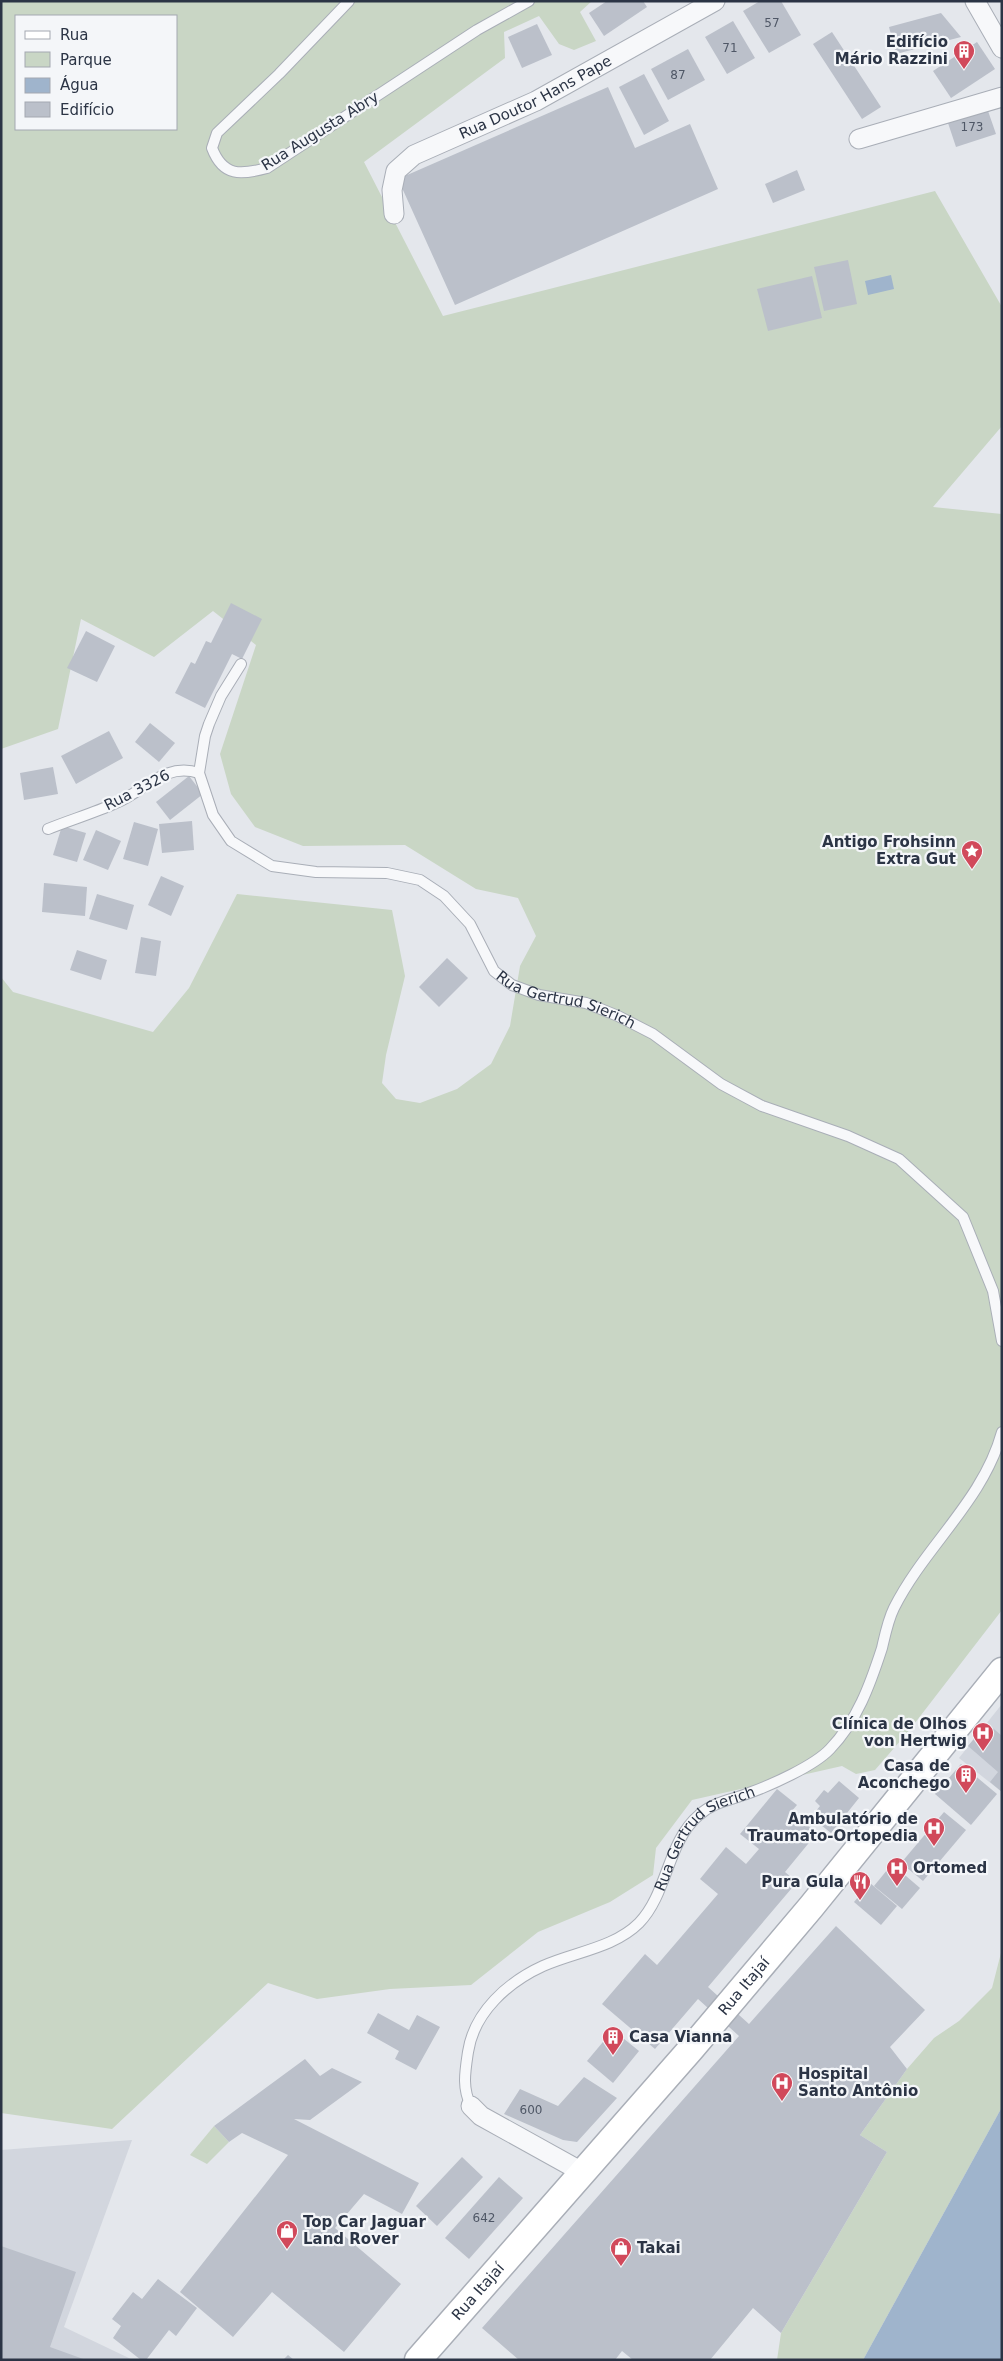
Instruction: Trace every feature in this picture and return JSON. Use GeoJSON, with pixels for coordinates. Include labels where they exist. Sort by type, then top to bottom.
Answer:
{"type":"FeatureCollection","features":[{"type":"Feature","properties":{"kind":"main road","name":"Rua Itajaí"},"geometry":{"type":"LineString","coordinates":[[418,2360],[691,2049],[811,1908],[1002,1671]]}},
{"type":"Feature","properties":{"kind":"street","name":"Rua Doutor Hans Pape"},"geometry":{"type":"LineString","coordinates":[[394,214],[392,190],[396,171],[414,155],[536,101],[715,1]]}},
{"type":"Feature","properties":{"kind":"street"},"geometry":{"type":"LineString","coordinates":[[975,1],[1002,48]]}},
{"type":"Feature","properties":{"kind":"street"},"geometry":{"type":"LineString","coordinates":[[860,140],[1002,97]]}},
{"type":"Feature","properties":{"kind":"street","name":"Rua Gertrud Sierich"},"geometry":{"type":"LineString","coordinates":[[470,2106],[480,2116],[582,2172]]}},
{"type":"Feature","properties":{"kind":"lane","name":"Rua Augusta Abry"},"geometry":{"type":"LineString","coordinates":[[350,1],[279,74],[217,133],[212,148],[216,159],[232,173],[246,174],[267,168],[477,30],[529,1]]}},
{"type":"Feature","properties":{"kind":"lane","name":"Rua Gertrud Sierich"},"geometry":{"type":"LineString","coordinates":[[241,664],[221,696],[204,736],[199,773],[213,815],[231,841],[272,866],[316,872],[387,872],[420,880],[444,896],[470,924],[494,971],[512,985],[539,995],[586,1003],[618,1016],[654,1034],[721,1084],[762,1106],[848,1136],[899,1159],[963,1217],[993,1290],[1002,1342]]}},
{"type":"Feature","properties":{"kind":"lane","name":"Rua 3326"},"geometry":{"type":"LineString","coordinates":[[48,829],[118,802],[144,785],[175,770],[186,769],[199,773]]}},
{"type":"Feature","properties":{"kind":"lane","name":"Rua Gertrud Sierich"},"geometry":{"type":"LineString","coordinates":[[470,2106],[465,2094],[465,2071],[469,2043],[477,2024],[488,2007],[503,1991],[544,1966],[575,1956],[630,1932],[641,1921],[653,1904],[664,1875],[685,1832],[698,1815],[716,1804],[750,1793],[794,1773],[828,1751],[853,1720],[870,1685],[893,1610],[914,1574],[970,1499],[995,1456],[1002,1432]]}},
{"type":"Feature","properties":{"kind":"shaded area","name":"Clínica de Olhos von Hertwig"},"geometry":{"type":"Polygon","coordinates":[[[1002,1704],[1002,1792],[959,1758],[1002,1704]]]}},
{"type":"Feature","properties":{"kind":"shaded area"},"geometry":{"type":"Polygon","coordinates":[[[132,2140],[64,2327],[133,2360],[1,2360],[1,2150],[132,2140]]]}},
{"type":"Feature","properties":{"kind":"green space"},"geometry":{"type":"Polygon","coordinates":[[[1,1],[592,1],[580,12],[596,41],[574,50],[559,44],[539,16],[504,32],[505,58],[364,162],[443,316],[935,191],[1002,307],[1002,426],[933,507],[1002,514],[1002,1610],[908,1732],[875,1770],[856,1774],[842,1766],[692,1800],[656,1848],[653,1875],[610,1902],[538,1932],[471,1985],[390,1989],[317,1999],[268,1983],[112,2129],[1,2113],[1,977],[13,992],[153,1032],[189,988],[237,894],[392,910],[405,976],[386,1055],[382,1083],[396,1099],[420,1103],[457,1089],[491,1064],[510,1026],[520,966],[536,936],[518,898],[476,889],[405,845],[303,846],[255,827],[231,794],[220,754],[256,645],[213,611],[154,657],[81,619],[58,729],[1,749],[1,1]]]}},
{"type":"Feature","properties":{"kind":"green space"},"geometry":{"type":"Polygon","coordinates":[[[1002,1949],[1002,2107],[863,2360],[777,2360],[781,2333],[887,2152],[860,2135],[907,2069],[934,2038],[959,2021],[992,1988],[1002,1949]]]}},
{"type":"Feature","properties":{"kind":"green space"},"geometry":{"type":"Polygon","coordinates":[[[214,2126],[229,2142],[207,2164],[190,2155],[214,2126]]]}},
{"type":"Feature","properties":{"kind":"water"},"geometry":{"type":"Polygon","coordinates":[[[891,275],[894,289],[868,295],[865,281],[891,275]]]}},
{"type":"Feature","properties":{"kind":"water"},"geometry":{"type":"Polygon","coordinates":[[[1002,2107],[1002,2360],[863,2360],[1002,2107]]]}},
{"type":"Feature","properties":{"kind":"building"},"geometry":{"type":"Polygon","coordinates":[[[607,1],[643,1],[647,7],[604,36],[589,13],[607,1]]]}},
{"type":"Feature","properties":{"kind":"building"},"geometry":{"type":"Polygon","coordinates":[[[760,1],[781,1],[801,35],[769,53],[743,11],[760,1]]]}},
{"type":"Feature","properties":{"kind":"building"},"geometry":{"type":"Polygon","coordinates":[[[941,13],[961,37],[896,54],[889,27],[941,13]]]}},
{"type":"Feature","properties":{"kind":"building"},"geometry":{"type":"Polygon","coordinates":[[[733,21],[755,58],[727,74],[705,37],[733,21]]]}},
{"type":"Feature","properties":{"kind":"building"},"geometry":{"type":"Polygon","coordinates":[[[537,24],[552,55],[522,68],[508,37],[537,24]]]}},
{"type":"Feature","properties":{"kind":"building"},"geometry":{"type":"Polygon","coordinates":[[[832,32],[881,107],[862,119],[813,44],[832,32]]]}},
{"type":"Feature","properties":{"kind":"building","name":"Edifício Mário Razzini"},"geometry":{"type":"Polygon","coordinates":[[[977,42],[995,69],[951,98],[933,71],[977,42]]]}},
{"type":"Feature","properties":{"kind":"building"},"geometry":{"type":"Polygon","coordinates":[[[688,49],[705,80],[668,100],[651,69],[688,49]]]}},
{"type":"Feature","properties":{"kind":"building"},"geometry":{"type":"Polygon","coordinates":[[[644,74],[669,121],[644,135],[619,87],[644,74]]]}},
{"type":"Feature","properties":{"kind":"building"},"geometry":{"type":"Polygon","coordinates":[[[608,87],[635,148],[690,124],[718,189],[455,305],[398,179],[608,87]]]}},
{"type":"Feature","properties":{"kind":"building"},"geometry":{"type":"Polygon","coordinates":[[[987,108],[996,134],[956,147],[947,120],[987,108]]]}},
{"type":"Feature","properties":{"kind":"building"},"geometry":{"type":"Polygon","coordinates":[[[797,170],[805,190],[773,203],[765,184],[797,170]]]}},
{"type":"Feature","properties":{"kind":"building"},"geometry":{"type":"Polygon","coordinates":[[[848,260],[857,304],[824,311],[814,267],[848,260]]]}},
{"type":"Feature","properties":{"kind":"building"},"geometry":{"type":"Polygon","coordinates":[[[812,276],[822,318],[768,331],[757,289],[812,276]]]}},
{"type":"Feature","properties":{"kind":"building"},"geometry":{"type":"Polygon","coordinates":[[[231,603],[262,619],[242,659],[232,654],[205,708],[175,693],[191,662],[195,664],[206,641],[211,643],[231,603]]]}},
{"type":"Feature","properties":{"kind":"building"},"geometry":{"type":"Polygon","coordinates":[[[86,631],[115,646],[97,682],[67,668],[86,631]]]}},
{"type":"Feature","properties":{"kind":"building"},"geometry":{"type":"Polygon","coordinates":[[[150,723],[175,743],[159,762],[135,742],[150,723]]]}},
{"type":"Feature","properties":{"kind":"building"},"geometry":{"type":"Polygon","coordinates":[[[109,731],[123,758],[76,784],[61,756],[109,731]]]}},
{"type":"Feature","properties":{"kind":"building"},"geometry":{"type":"Polygon","coordinates":[[[53,767],[58,794],[24,800],[20,773],[53,767]]]}},
{"type":"Feature","properties":{"kind":"building"},"geometry":{"type":"Polygon","coordinates":[[[189,776],[203,794],[170,820],[156,802],[189,776]]]}},
{"type":"Feature","properties":{"kind":"building"},"geometry":{"type":"Polygon","coordinates":[[[192,821],[194,850],[162,853],[159,824],[192,821]]]}},
{"type":"Feature","properties":{"kind":"building"},"geometry":{"type":"Polygon","coordinates":[[[134,822],[158,829],[148,866],[123,859],[134,822]]]}},
{"type":"Feature","properties":{"kind":"building"},"geometry":{"type":"Polygon","coordinates":[[[62,826],[86,833],[77,862],[53,855],[62,826]]]}},
{"type":"Feature","properties":{"kind":"building"},"geometry":{"type":"Polygon","coordinates":[[[96,830],[121,841],[108,870],[83,860],[96,830]]]}},
{"type":"Feature","properties":{"kind":"building"},"geometry":{"type":"Polygon","coordinates":[[[161,876],[184,886],[171,916],[148,905],[161,876]]]}},
{"type":"Feature","properties":{"kind":"building"},"geometry":{"type":"Polygon","coordinates":[[[44,883],[87,887],[85,916],[42,912],[44,883]]]}},
{"type":"Feature","properties":{"kind":"building"},"geometry":{"type":"Polygon","coordinates":[[[97,894],[134,905],[127,930],[89,919],[97,894]]]}},
{"type":"Feature","properties":{"kind":"building"},"geometry":{"type":"Polygon","coordinates":[[[141,937],[161,941],[156,976],[135,973],[141,937]]]}},
{"type":"Feature","properties":{"kind":"building"},"geometry":{"type":"Polygon","coordinates":[[[77,950],[107,960],[101,980],[70,970],[77,950]]]}},
{"type":"Feature","properties":{"kind":"building"},"geometry":{"type":"Polygon","coordinates":[[[447,958],[468,978],[439,1007],[419,987],[447,958]]]}},
{"type":"Feature","properties":{"kind":"building"},"geometry":{"type":"Polygon","coordinates":[[[987,1723],[1002,1736],[1002,1792],[990,1782],[998,1772],[968,1746],[987,1723]]]}},
{"type":"Feature","properties":{"kind":"building","name":"Casa de Aconchego"},"geometry":{"type":"Polygon","coordinates":[[[961,1764],[997,1794],[971,1825],[935,1794],[961,1764]]]}},
{"type":"Feature","properties":{"kind":"building"},"geometry":{"type":"Polygon","coordinates":[[[839,1781],[859,1798],[831,1833],[811,1817],[820,1806],[815,1801],[824,1790],[828,1793],[839,1781]]]}},
{"type":"Feature","properties":{"kind":"building","name":"Hospital Santo Antônio"},"geometry":{"type":"Polygon","coordinates":[[[777,1789],[797,1805],[791,1812],[817,1833],[785,1872],[797,1882],[708,1987],[749,2024],[836,1926],[925,2010],[890,2047],[907,2069],[860,2135],[887,2152],[781,2333],[753,2308],[710,2360],[633,2360],[622,2351],[615,2360],[519,2360],[482,2328],[739,2036],[698,1999],[655,2049],[602,2004],[645,1954],[657,1965],[718,1894],[700,1879],[726,1847],[746,1864],[759,1849],[740,1834],[777,1789]]]}},
{"type":"Feature","properties":{"kind":"building","name":"Ambulatório de Traumato-Ortopedia"},"geometry":{"type":"Polygon","coordinates":[[[944,1812],[966,1830],[923,1881],[901,1863],[944,1812]]]}},
{"type":"Feature","properties":{"kind":"building","name":"Ortomed"},"geometry":{"type":"Polygon","coordinates":[[[892,1864],[920,1888],[902,1909],[874,1886],[892,1864]]]}},
{"type":"Feature","properties":{"kind":"building"},"geometry":{"type":"Polygon","coordinates":[[[870,1883],[897,1906],[881,1925],[854,1902],[870,1883]]]}},
{"type":"Feature","properties":{"kind":"building"},"geometry":{"type":"Polygon","coordinates":[[[378,2013],[409,2030],[417,2015],[440,2027],[416,2070],[395,2059],[399,2051],[367,2033],[378,2013]]]}},
{"type":"Feature","properties":{"kind":"building","name":"Casa Vianna"},"geometry":{"type":"Polygon","coordinates":[[[613,2030],[639,2051],[613,2083],[587,2061],[613,2030]]]}},
{"type":"Feature","properties":{"kind":"building","name":"Top Car Jaguar Land Rover"},"geometry":{"type":"Polygon","coordinates":[[[305,2059],[320,2076],[332,2068],[362,2082],[310,2120],[294,2119],[419,2183],[402,2214],[364,2194],[335,2228],[401,2284],[344,2352],[272,2292],[233,2337],[180,2292],[288,2155],[242,2133],[229,2142],[214,2126],[305,2059]]]}},
{"type":"Feature","properties":{"kind":"building"},"geometry":{"type":"Polygon","coordinates":[[[584,2077],[617,2098],[577,2142],[563,2140],[504,2114],[520,2089],[558,2106],[584,2077]]]}},
{"type":"Feature","properties":{"kind":"building"},"geometry":{"type":"Polygon","coordinates":[[[462,2157],[483,2177],[437,2226],[416,2206],[462,2157]]]}},
{"type":"Feature","properties":{"kind":"building"},"geometry":{"type":"Polygon","coordinates":[[[499,2177],[523,2198],[469,2259],[445,2238],[499,2177]]]}},
{"type":"Feature","properties":{"kind":"building"},"geometry":{"type":"Polygon","coordinates":[[[1,2246],[76,2272],[50,2347],[86,2360],[1,2360],[1,2246]]]}},
{"type":"Feature","properties":{"kind":"building"},"geometry":{"type":"Polygon","coordinates":[[[158,2279],[197,2308],[176,2336],[169,2330],[146,2360],[141,2360],[113,2338],[121,2326],[112,2319],[133,2292],[142,2299],[158,2279]]]}},
{"type":"Feature","properties":{"kind":"building"},"geometry":{"type":"Polygon","coordinates":[[[288,2355],[294,2360],[283,2360],[288,2355]]]}},
{"type":"Feature","properties":{"kind":"place","name":"Edifício Mário Razzini"},"geometry":{"type":"Point","coordinates":[964,70]}},
{"type":"Feature","properties":{"kind":"place","name":"Antigo Frohsinn Extra Gut"},"geometry":{"type":"Point","coordinates":[972,870]}},
{"type":"Feature","properties":{"kind":"place","name":"Clínica de Olhos von Hertwig"},"geometry":{"type":"Point","coordinates":[983,1752]}},
{"type":"Feature","properties":{"kind":"place","name":"Casa de Aconchego"},"geometry":{"type":"Point","coordinates":[966,1794]}},
{"type":"Feature","properties":{"kind":"place","name":"Ambulatório de Traumato-Ortopedia"},"geometry":{"type":"Point","coordinates":[934,1847]}},
{"type":"Feature","properties":{"kind":"place","name":"Ortomed"},"geometry":{"type":"Point","coordinates":[897,1887]}},
{"type":"Feature","properties":{"kind":"place","name":"Pura Gula"},"geometry":{"type":"Point","coordinates":[860,1901]}},
{"type":"Feature","properties":{"kind":"place","name":"Casa Vianna"},"geometry":{"type":"Point","coordinates":[613,2056]}},
{"type":"Feature","properties":{"kind":"place","name":"Hospital Santo Antônio"},"geometry":{"type":"Point","coordinates":[782,2102]}},
{"type":"Feature","properties":{"kind":"place","name":"Top Car Jaguar Land Rover"},"geometry":{"type":"Point","coordinates":[287,2250]}},
{"type":"Feature","properties":{"kind":"place","name":"Takai"},"geometry":{"type":"Point","coordinates":[621,2267]}}]}
